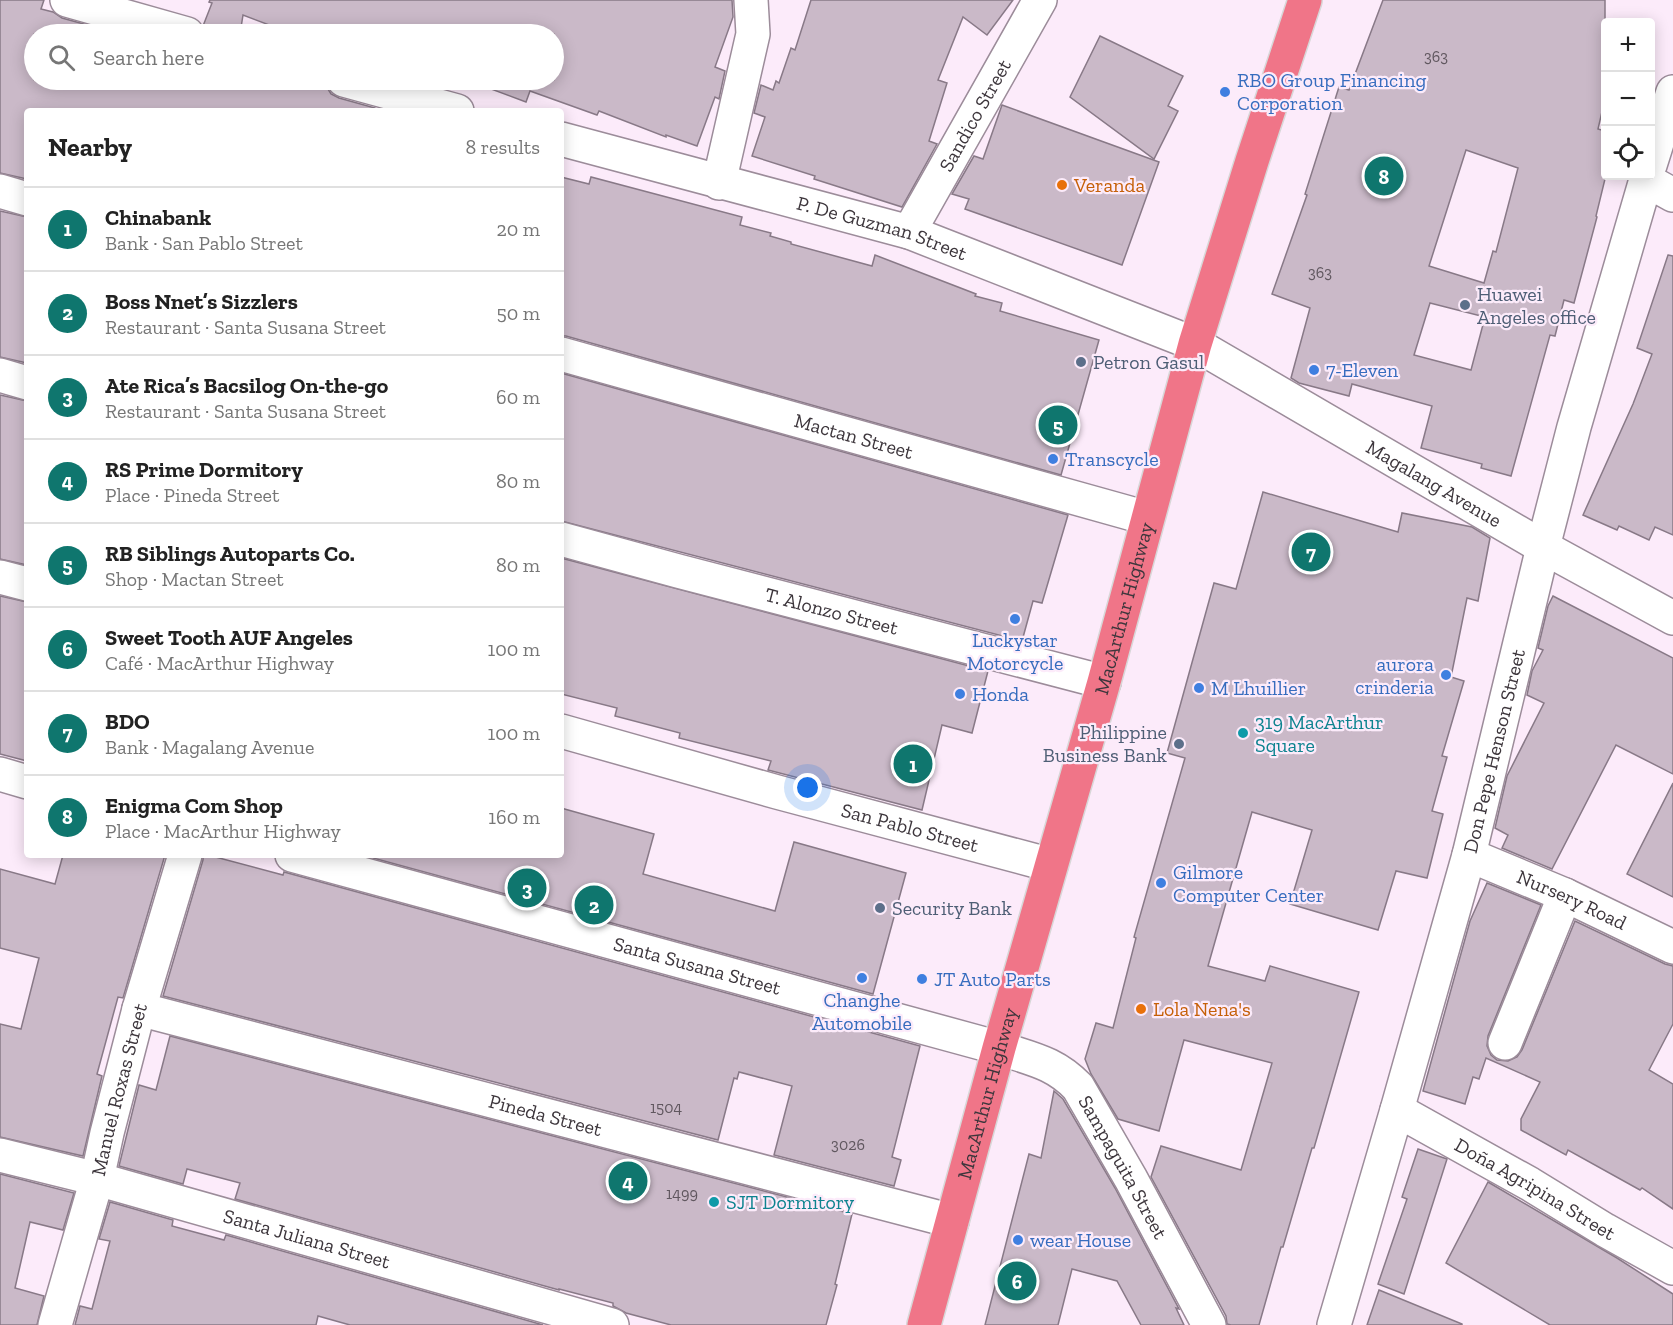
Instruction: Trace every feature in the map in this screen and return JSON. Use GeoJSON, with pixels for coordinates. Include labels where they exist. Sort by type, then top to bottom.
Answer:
{"type":"FeatureCollection","features":[{"type":"Feature","properties":{"kind":"highway","name":"MacArthur Highway"},"geometry":{"type":"LineString","coordinates":[[924,1325],[999,1048],[1104,682],[1195,344],[1305,0]]}},
{"type":"Feature","properties":{"kind":"street"},"geometry":{"type":"LineString","coordinates":[[67,0],[152,24]]}},
{"type":"Feature","properties":{"kind":"street"},"geometry":{"type":"LineString","coordinates":[[719,183],[753,34],[751,0]]}},
{"type":"Feature","properties":{"kind":"street","name":"Sandico Street"},"geometry":{"type":"LineString","coordinates":[[909,232],[1040,0]]}},
{"type":"Feature","properties":{"kind":"street"},"geometry":{"type":"LineString","coordinates":[[365,90],[391,102],[435,108]]}},
{"type":"Feature","properties":{"kind":"street","name":"Don Pepe Henson Street"},"geometry":{"type":"LineString","coordinates":[[1655,174],[1673,92]]}},
{"type":"Feature","properties":{"kind":"street","name":"P. De Guzman Street"},"geometry":{"type":"LineString","coordinates":[[564,141],[909,232],[1195,344]]}},
{"type":"Feature","properties":{"kind":"street","name":"Don Pepe Henson Street"},"geometry":{"type":"LineString","coordinates":[[1334,1325],[1469,855],[1574,427],[1654,180]]}},
{"type":"Feature","properties":{"kind":"street"},"geometry":{"type":"LineString","coordinates":[[0,191],[24,198]]}},
{"type":"Feature","properties":{"kind":"street","name":"Magalang Avenue"},"geometry":{"type":"LineString","coordinates":[[1195,344],[1544,547],[1673,618]]}},
{"type":"Feature","properties":{"kind":"street","name":"Mactan Street"},"geometry":{"type":"LineString","coordinates":[[564,355],[1147,518]]}},
{"type":"Feature","properties":{"kind":"street"},"geometry":{"type":"LineString","coordinates":[[0,375],[24,382]]}},
{"type":"Feature","properties":{"kind":"street","name":"T. Alonzo Street"},"geometry":{"type":"LineString","coordinates":[[564,540],[667,569],[1104,682]]}},
{"type":"Feature","properties":{"kind":"street"},"geometry":{"type":"LineString","coordinates":[[0,577],[24,583]]}},
{"type":"Feature","properties":{"kind":"street","name":"San Pablo Street"},"geometry":{"type":"LineString","coordinates":[[564,732],[1051,865]]}},
{"type":"Feature","properties":{"kind":"street"},"geometry":{"type":"LineString","coordinates":[[0,774],[24,781]]}},
{"type":"Feature","properties":{"kind":"street","name":"Nursery Road"},"geometry":{"type":"LineString","coordinates":[[1469,855],[1565,895],[1673,947]]}},
{"type":"Feature","properties":{"kind":"street","name":"Manuel Roxas Street"},"geometry":{"type":"LineString","coordinates":[[55,1325],[97,1179],[139,1009],[184,858]]}},
{"type":"Feature","properties":{"kind":"street","name":"Santa Susana Street"},"geometry":{"type":"LineString","coordinates":[[303,858],[999,1048]]}},
{"type":"Feature","properties":{"kind":"street"},"geometry":{"type":"LineString","coordinates":[[1505,1043],[1565,895]]}},
{"type":"Feature","properties":{"kind":"street","name":"Pineda Street"},"geometry":{"type":"LineString","coordinates":[[139,1009],[952,1221]]}},
{"type":"Feature","properties":{"kind":"street","name":"Sampaguita Street"},"geometry":{"type":"LineString","coordinates":[[999,1048],[1049,1065],[1066,1074],[1077,1087],[1131,1179],[1209,1325]]}},
{"type":"Feature","properties":{"kind":"street","name":"Doña Agripina Street"},"geometry":{"type":"LineString","coordinates":[[1397,1110],[1530,1184],[1673,1268]]}},
{"type":"Feature","properties":{"kind":"street","name":"Santa Juliana Street"},"geometry":{"type":"LineString","coordinates":[[0,1155],[97,1179],[612,1325]]}},
{"type":"Feature","properties":{"kind":"building"},"geometry":{"type":"Polygon","coordinates":[[[0,0],[44,0],[41,9],[84,24],[24,24],[24,90],[329,90],[339,98],[375,108],[24,108],[24,178],[0,173],[0,0]]]}},
{"type":"Feature","properties":{"kind":"building"},"geometry":{"type":"Polygon","coordinates":[[[210,0],[732,0],[733,17],[715,67],[725,71],[719,99],[715,97],[697,146],[666,135],[666,137],[599,111],[597,115],[530,91],[526,102],[494,90],[564,90],[564,24],[267,24],[243,15],[242,24],[204,24],[212,3],[209,2],[210,0]]]}},
{"type":"Feature","properties":{"kind":"building"},"geometry":{"type":"Polygon","coordinates":[[[811,0],[1013,0],[987,35],[963,17],[938,80],[947,83],[929,141],[937,144],[902,207],[814,179],[815,176],[752,156],[765,117],[754,113],[761,85],[773,90],[776,81],[779,83],[791,48],[795,50],[811,0]]]}},
{"type":"Feature","properties":{"kind":"building"},"geometry":{"type":"Polygon","coordinates":[[[1383,0],[1605,0],[1605,18],[1601,18],[1601,116],[1598,129],[1601,130],[1601,180],[1605,180],[1574,303],[1564,300],[1555,336],[1550,335],[1511,476],[1481,468],[1482,464],[1421,448],[1432,406],[1352,384],[1349,396],[1299,383],[1291,378],[1310,308],[1272,294],[1307,195],[1305,194],[1339,87],[1349,90],[1383,0]],[[1466,150],[1429,266],[1484,283],[1493,251],[1496,252],[1518,168],[1466,150]],[[1430,303],[1414,355],[1471,370],[1485,317],[1430,303]]]}},
{"type":"Feature","properties":{"kind":"building"},"geometry":{"type":"Polygon","coordinates":[[[1100,36],[1183,76],[1168,106],[1178,111],[1154,159],[1070,97],[1100,36]]]}},
{"type":"Feature","properties":{"kind":"building","name":"Veranda"},"geometry":{"type":"Polygon","coordinates":[[[1002,105],[1159,162],[1122,265],[965,209],[969,199],[952,194],[974,156],[983,159],[1002,105]]]}},
{"type":"Feature","properties":{"kind":"building"},"geometry":{"type":"Polygon","coordinates":[[[591,177],[742,217],[740,225],[771,233],[770,236],[791,242],[791,244],[872,266],[875,255],[976,294],[975,296],[1002,303],[1000,311],[1099,340],[1061,475],[564,336],[564,178],[589,184],[591,177]]]}},
{"type":"Feature","properties":{"kind":"building"},"geometry":{"type":"Polygon","coordinates":[[[0,211],[24,216],[24,362],[0,357],[0,211]]]}},
{"type":"Feature","properties":{"kind":"building"},"geometry":{"type":"Polygon","coordinates":[[[1668,255],[1673,256],[1673,535],[1655,527],[1649,540],[1619,526],[1617,530],[1583,515],[1633,404],[1652,354],[1637,348],[1668,255]]]}},
{"type":"Feature","properties":{"kind":"building"},"geometry":{"type":"Polygon","coordinates":[[[564,374],[1068,515],[1042,603],[1033,601],[1022,641],[564,522],[564,374]]]}},
{"type":"Feature","properties":{"kind":"building"},"geometry":{"type":"Polygon","coordinates":[[[0,395],[24,400],[24,564],[0,559],[0,395]]]}},
{"type":"Feature","properties":{"kind":"building"},"geometry":{"type":"Polygon","coordinates":[[[1263,492],[1398,532],[1402,513],[1472,527],[1490,538],[1478,601],[1467,598],[1451,677],[1464,681],[1442,756],[1447,757],[1432,811],[1443,814],[1427,878],[1396,871],[1378,930],[1290,904],[1312,830],[1252,812],[1208,966],[1265,981],[1270,966],[1359,992],[1259,1325],[1231,1325],[1227,1324],[1226,1316],[1151,1177],[1161,1146],[1241,1170],[1272,1063],[1184,1040],[1159,1131],[1118,1119],[1091,1074],[1085,1059],[1096,1023],[1113,1028],[1136,938],[1134,937],[1185,758],[1167,753],[1214,583],[1236,589],[1263,492]]]}},
{"type":"Feature","properties":{"kind":"building"},"geometry":{"type":"Polygon","coordinates":[[[564,559],[988,671],[972,733],[942,725],[922,810],[768,770],[771,761],[679,738],[680,733],[615,716],[617,708],[564,695],[564,559]]]}},
{"type":"Feature","properties":{"kind":"building"},"geometry":{"type":"Polygon","coordinates":[[[0,596],[24,601],[24,760],[0,754],[0,596]]]}},
{"type":"Feature","properties":{"kind":"building"},"geometry":{"type":"Polygon","coordinates":[[[1553,596],[1673,658],[1673,774],[1616,745],[1552,869],[1502,848],[1508,835],[1495,828],[1507,776],[1544,703],[1527,695],[1532,671],[1543,650],[1538,648],[1548,606],[1553,596]]]}},
{"type":"Feature","properties":{"kind":"building"},"geometry":{"type":"Polygon","coordinates":[[[1673,783],[1673,897],[1627,874],[1673,783]]]}},
{"type":"Feature","properties":{"kind":"building"},"geometry":{"type":"Polygon","coordinates":[[[564,809],[654,834],[643,874],[775,911],[794,842],[906,873],[873,994],[373,858],[564,858],[564,809]]]}},
{"type":"Feature","properties":{"kind":"building"},"geometry":{"type":"Polygon","coordinates":[[[62,858],[164,858],[123,998],[118,997],[97,1074],[102,1076],[83,1156],[0,1137],[0,1024],[21,1029],[39,958],[0,948],[0,869],[55,884],[62,858]]]}},
{"type":"Feature","properties":{"kind":"building"},"geometry":{"type":"Polygon","coordinates":[[[203,858],[219,858],[283,875],[284,872],[920,1046],[892,1157],[901,1160],[894,1186],[774,1155],[792,1086],[739,1072],[737,1079],[734,1078],[718,1140],[163,996],[203,858]]]}},
{"type":"Feature","properties":{"kind":"building"},"geometry":{"type":"Polygon","coordinates":[[[1487,883],[1541,905],[1488,1036],[1487,1046],[1491,1055],[1497,1060],[1508,1061],[1517,1057],[1522,1050],[1575,921],[1673,966],[1673,1024],[1649,1070],[1673,1084],[1673,1209],[1642,1188],[1640,1190],[1568,1150],[1566,1155],[1521,1130],[1521,1119],[1540,1082],[1486,1058],[1479,1079],[1473,1077],[1465,1104],[1423,1091],[1470,921],[1487,883]]]}},
{"type":"Feature","properties":{"kind":"building"},"geometry":{"type":"Polygon","coordinates":[[[170,1036],[852,1214],[826,1325],[671,1325],[626,1313],[613,1306],[613,1303],[235,1199],[240,1183],[187,1169],[183,1184],[119,1166],[139,1085],[156,1090],[170,1036]]]}},
{"type":"Feature","properties":{"kind":"building"},"geometry":{"type":"Polygon","coordinates":[[[1054,1091],[1063,1099],[1115,1188],[1179,1309],[1176,1308],[1184,1325],[1141,1325],[1117,1281],[1072,1269],[1058,1325],[985,1325],[1029,1154],[1041,1158],[1054,1091]]]}},
{"type":"Feature","properties":{"kind":"building"},"geometry":{"type":"Polygon","coordinates":[[[1418,1149],[1447,1159],[1404,1294],[1378,1284],[1407,1199],[1402,1197],[1418,1149]]]}},
{"type":"Feature","properties":{"kind":"building"},"geometry":{"type":"Polygon","coordinates":[[[0,1174],[74,1193],[63,1230],[30,1222],[15,1288],[44,1296],[37,1325],[0,1325],[0,1174]]]}},
{"type":"Feature","properties":{"kind":"building"},"geometry":{"type":"Polygon","coordinates":[[[1488,1182],[1673,1294],[1673,1325],[1550,1325],[1446,1263],[1488,1182]]]}},
{"type":"Feature","properties":{"kind":"building"},"geometry":{"type":"Polygon","coordinates":[[[110,1202],[173,1220],[172,1226],[224,1240],[226,1235],[543,1325],[350,1325],[318,1316],[316,1325],[75,1325],[80,1306],[92,1309],[110,1241],[99,1239],[110,1202]]]}},
{"type":"Feature","properties":{"kind":"building"},"geometry":{"type":"Polygon","coordinates":[[[1379,1290],[1462,1324],[1462,1325],[1367,1325],[1379,1290]]]}},
{"type":"Feature","properties":{"kind":"place","name":"RBO Group Financing Corporation"},"geometry":{"type":"Point","coordinates":[1225,92]}},
{"type":"Feature","properties":{"kind":"place","name":"Enigma Com Shop"},"geometry":{"type":"Point","coordinates":[1384,176]}},
{"type":"Feature","properties":{"kind":"place","name":"Veranda"},"geometry":{"type":"Point","coordinates":[1062,185]}},
{"type":"Feature","properties":{"kind":"place","name":"Huawei Angeles office"},"geometry":{"type":"Point","coordinates":[1465,305]}},
{"type":"Feature","properties":{"kind":"place","name":"Petron Gasul"},"geometry":{"type":"Point","coordinates":[1081,362]}},
{"type":"Feature","properties":{"kind":"place","name":"7-Eleven"},"geometry":{"type":"Point","coordinates":[1314,370]}},
{"type":"Feature","properties":{"kind":"place","name":"RB Siblings Autoparts Co."},"geometry":{"type":"Point","coordinates":[1058,425]}},
{"type":"Feature","properties":{"kind":"place","name":"Transcycle"},"geometry":{"type":"Point","coordinates":[1053,459]}},
{"type":"Feature","properties":{"kind":"place","name":"BDO"},"geometry":{"type":"Point","coordinates":[1311,552]}},
{"type":"Feature","properties":{"kind":"place","name":"Luckystar Motorcycle"},"geometry":{"type":"Point","coordinates":[1015,619]}},
{"type":"Feature","properties":{"kind":"place","name":"aurora crinderia"},"geometry":{"type":"Point","coordinates":[1446,675]}},
{"type":"Feature","properties":{"kind":"place","name":"M Lhuillier"},"geometry":{"type":"Point","coordinates":[1199,688]}},
{"type":"Feature","properties":{"kind":"place","name":"Honda"},"geometry":{"type":"Point","coordinates":[960,694]}},
{"type":"Feature","properties":{"kind":"place","name":"319 MacArthur Square"},"geometry":{"type":"Point","coordinates":[1243,733]}},
{"type":"Feature","properties":{"kind":"place","name":"Philippine Business Bank"},"geometry":{"type":"Point","coordinates":[1179,744]}},
{"type":"Feature","properties":{"kind":"place","name":"Chinabank"},"geometry":{"type":"Point","coordinates":[913,764]}},
{"type":"Feature","properties":{"kind":"place","name":"Gilmore Computer Center"},"geometry":{"type":"Point","coordinates":[1161,883]}},
{"type":"Feature","properties":{"kind":"place","name":"Ate Rica’s Bacsilog On-the-go"},"geometry":{"type":"Point","coordinates":[527,888]}},
{"type":"Feature","properties":{"kind":"place","name":"Boss Nnet’s Sizzlers"},"geometry":{"type":"Point","coordinates":[594,905]}},
{"type":"Feature","properties":{"kind":"place","name":"Security Bank"},"geometry":{"type":"Point","coordinates":[880,908]}},
{"type":"Feature","properties":{"kind":"place","name":"Changhe Automobile"},"geometry":{"type":"Point","coordinates":[862,978]}},
{"type":"Feature","properties":{"kind":"place","name":"JT Auto Parts"},"geometry":{"type":"Point","coordinates":[922,979]}},
{"type":"Feature","properties":{"kind":"place","name":"Lola Nena's"},"geometry":{"type":"Point","coordinates":[1141,1009]}},
{"type":"Feature","properties":{"kind":"place","name":"RS Prime Dormitory"},"geometry":{"type":"Point","coordinates":[628,1181]}},
{"type":"Feature","properties":{"kind":"place","name":"SJT Dormitory"},"geometry":{"type":"Point","coordinates":[714,1202]}},
{"type":"Feature","properties":{"kind":"place","name":"wear House"},"geometry":{"type":"Point","coordinates":[1018,1240]}},
{"type":"Feature","properties":{"kind":"place","name":"Sweet Tooth AUF Angeles"},"geometry":{"type":"Point","coordinates":[1017,1281]}}]}
